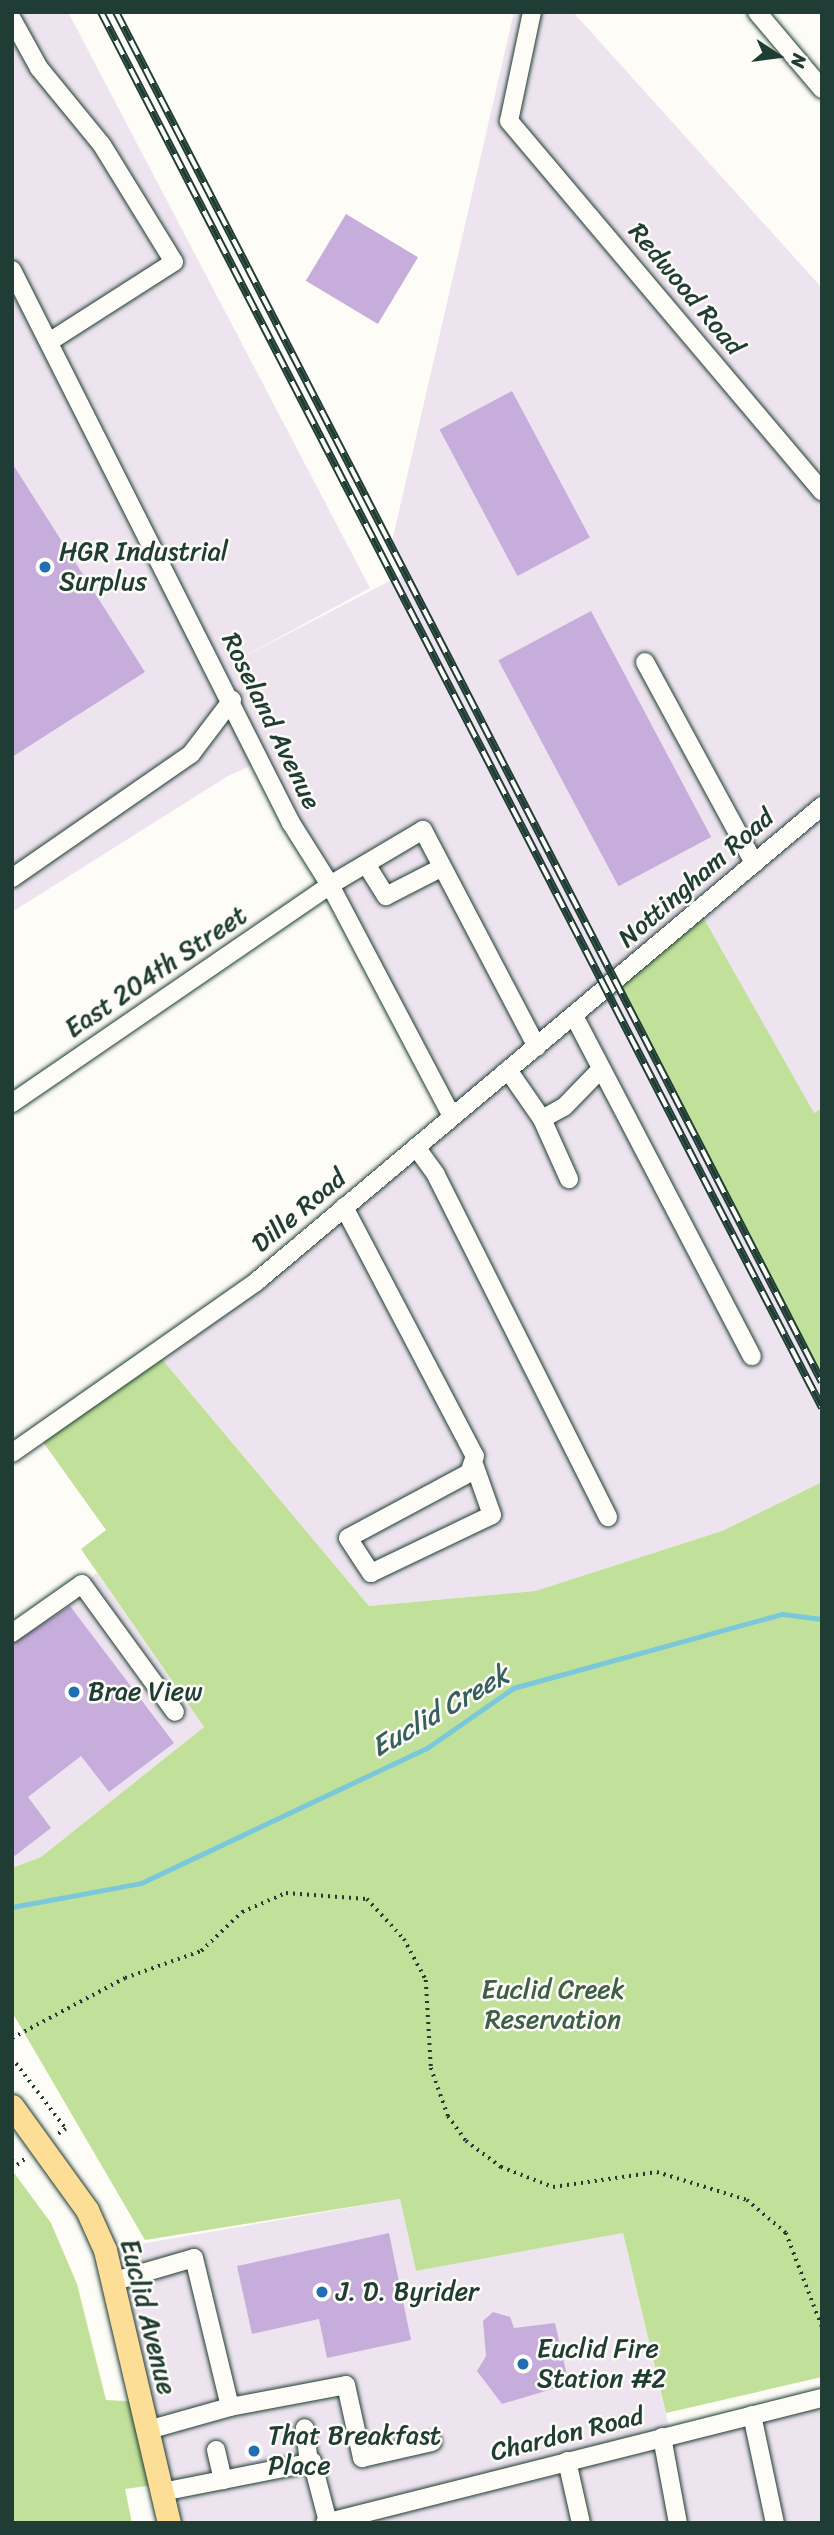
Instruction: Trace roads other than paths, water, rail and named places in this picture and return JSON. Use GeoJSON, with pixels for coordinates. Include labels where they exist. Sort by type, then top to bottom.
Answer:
{"type":"FeatureCollection","features":[{"type":"Feature","properties":{"kind":"main road","name":"Euclid Avenue"},"geometry":{"type":"LineString","coordinates":[[12,2106],[87,2210],[114,2281],[169,2523]]}},
{"type":"Feature","properties":{"kind":"street","name":"Redwood Road"},"geometry":{"type":"LineString","coordinates":[[532,12],[509,121],[822,491]]}},
{"type":"Feature","properties":{"kind":"street"},"geometry":{"type":"LineString","coordinates":[[757,12],[822,89]]}},
{"type":"Feature","properties":{"kind":"street"},"geometry":{"type":"LineString","coordinates":[[12,19],[39,68],[102,145],[174,262],[48,342]]}},
{"type":"Feature","properties":{"kind":"street","name":"Roseland Avenue"},"geometry":{"type":"LineString","coordinates":[[12,270],[232,700],[291,823],[330,885],[452,1116]]}},
{"type":"Feature","properties":{"kind":"street"},"geometry":{"type":"LineString","coordinates":[[645,662],[754,863]]}},
{"type":"Feature","properties":{"kind":"street"},"geometry":{"type":"LineString","coordinates":[[12,878],[191,754],[232,700]]}},
{"type":"Feature","properties":{"kind":"street","name":"Nottingham Road"},"geometry":{"type":"LineString","coordinates":[[604,990],[822,806]]}},
{"type":"Feature","properties":{"kind":"street","name":"East 204th Street"},"geometry":{"type":"LineString","coordinates":[[12,1103],[330,885],[423,830],[441,868]]}},
{"type":"Feature","properties":{"kind":"street"},"geometry":{"type":"LineString","coordinates":[[366,864],[386,896],[441,868],[537,1047]]}},
{"type":"Feature","properties":{"kind":"street","name":"Dille Road"},"geometry":{"type":"LineString","coordinates":[[12,1453],[256,1282],[604,990]]}},
{"type":"Feature","properties":{"kind":"street"},"geometry":{"type":"LineString","coordinates":[[574,1016],[752,1356]]}},
{"type":"Feature","properties":{"kind":"street"},"geometry":{"type":"LineString","coordinates":[[542,1119],[564,1107],[601,1069]]}},
{"type":"Feature","properties":{"kind":"street"},"geometry":{"type":"LineString","coordinates":[[508,1070],[542,1119],[569,1179]]}},
{"type":"Feature","properties":{"kind":"street"},"geometry":{"type":"LineString","coordinates":[[416,1147],[436,1175],[608,1517]]}},
{"type":"Feature","properties":{"kind":"street"},"geometry":{"type":"LineString","coordinates":[[344,1207],[475,1456],[475,1467],[492,1515],[371,1573],[348,1538],[475,1467]]}},
{"type":"Feature","properties":{"kind":"street"},"geometry":{"type":"LineString","coordinates":[[12,1633],[82,1584],[175,1712]]}},
{"type":"Feature","properties":{"kind":"street"},"geometry":{"type":"LineString","coordinates":[[114,2281],[194,2258],[230,2407]]}},
{"type":"Feature","properties":{"kind":"street"},"geometry":{"type":"LineString","coordinates":[[148,2430],[230,2407],[346,2385],[362,2458],[432,2442]]}},
{"type":"Feature","properties":{"kind":"street","name":"Chardon Road"},"geometry":{"type":"LineString","coordinates":[[326,2522],[822,2398]]}},
{"type":"Feature","properties":{"kind":"street"},"geometry":{"type":"LineString","coordinates":[[752,2415],[775,2523]]}},
{"type":"Feature","properties":{"kind":"street"},"geometry":{"type":"LineString","coordinates":[[305,2428],[326,2522]]}},
{"type":"Feature","properties":{"kind":"street"},"geometry":{"type":"LineString","coordinates":[[662,2437],[678,2523]]}},
{"type":"Feature","properties":{"kind":"street"},"geometry":{"type":"LineString","coordinates":[[216,2450],[223,2480]]}},
{"type":"Feature","properties":{"kind":"street"},"geometry":{"type":"LineString","coordinates":[[162,2492],[312,2461]]}},
{"type":"Feature","properties":{"kind":"street"},"geometry":{"type":"LineString","coordinates":[[567,2461],[581,2523]]}},
{"type":"Feature","properties":{"kind":"waterway","name":"Euclid Creek"},"geometry":{"type":"LineString","coordinates":[[12,1907],[141,1883],[427,1748],[513,1688],[782,1614],[822,1619]]}},
{"type":"Feature","properties":{"kind":"railway"},"geometry":{"type":"LineString","coordinates":[[101,12],[822,1408]]}},
{"type":"Feature","properties":{"kind":"railway"},"geometry":{"type":"LineString","coordinates":[[116,12],[822,1382]]}},
{"type":"Feature","properties":{"kind":"place","name":"HGR Industrial Surplus"},"geometry":{"type":"Point","coordinates":[45,567]}},
{"type":"Feature","properties":{"kind":"place","name":"Brae View"},"geometry":{"type":"Point","coordinates":[74,1692]}},
{"type":"Feature","properties":{"kind":"place","name":"J. D. Byrider"},"geometry":{"type":"Point","coordinates":[322,2292]}},
{"type":"Feature","properties":{"kind":"place","name":"Euclid Fire Station #2"},"geometry":{"type":"Point","coordinates":[523,2364]}},
{"type":"Feature","properties":{"kind":"place","name":"That Breakfast Place"},"geometry":{"type":"Point","coordinates":[254,2451]}},
{"type":"Feature","properties":{"kind":"park label","name":"Euclid Creek Reservation"},"geometry":{"type":"Point","coordinates":[553,2005]}}]}
